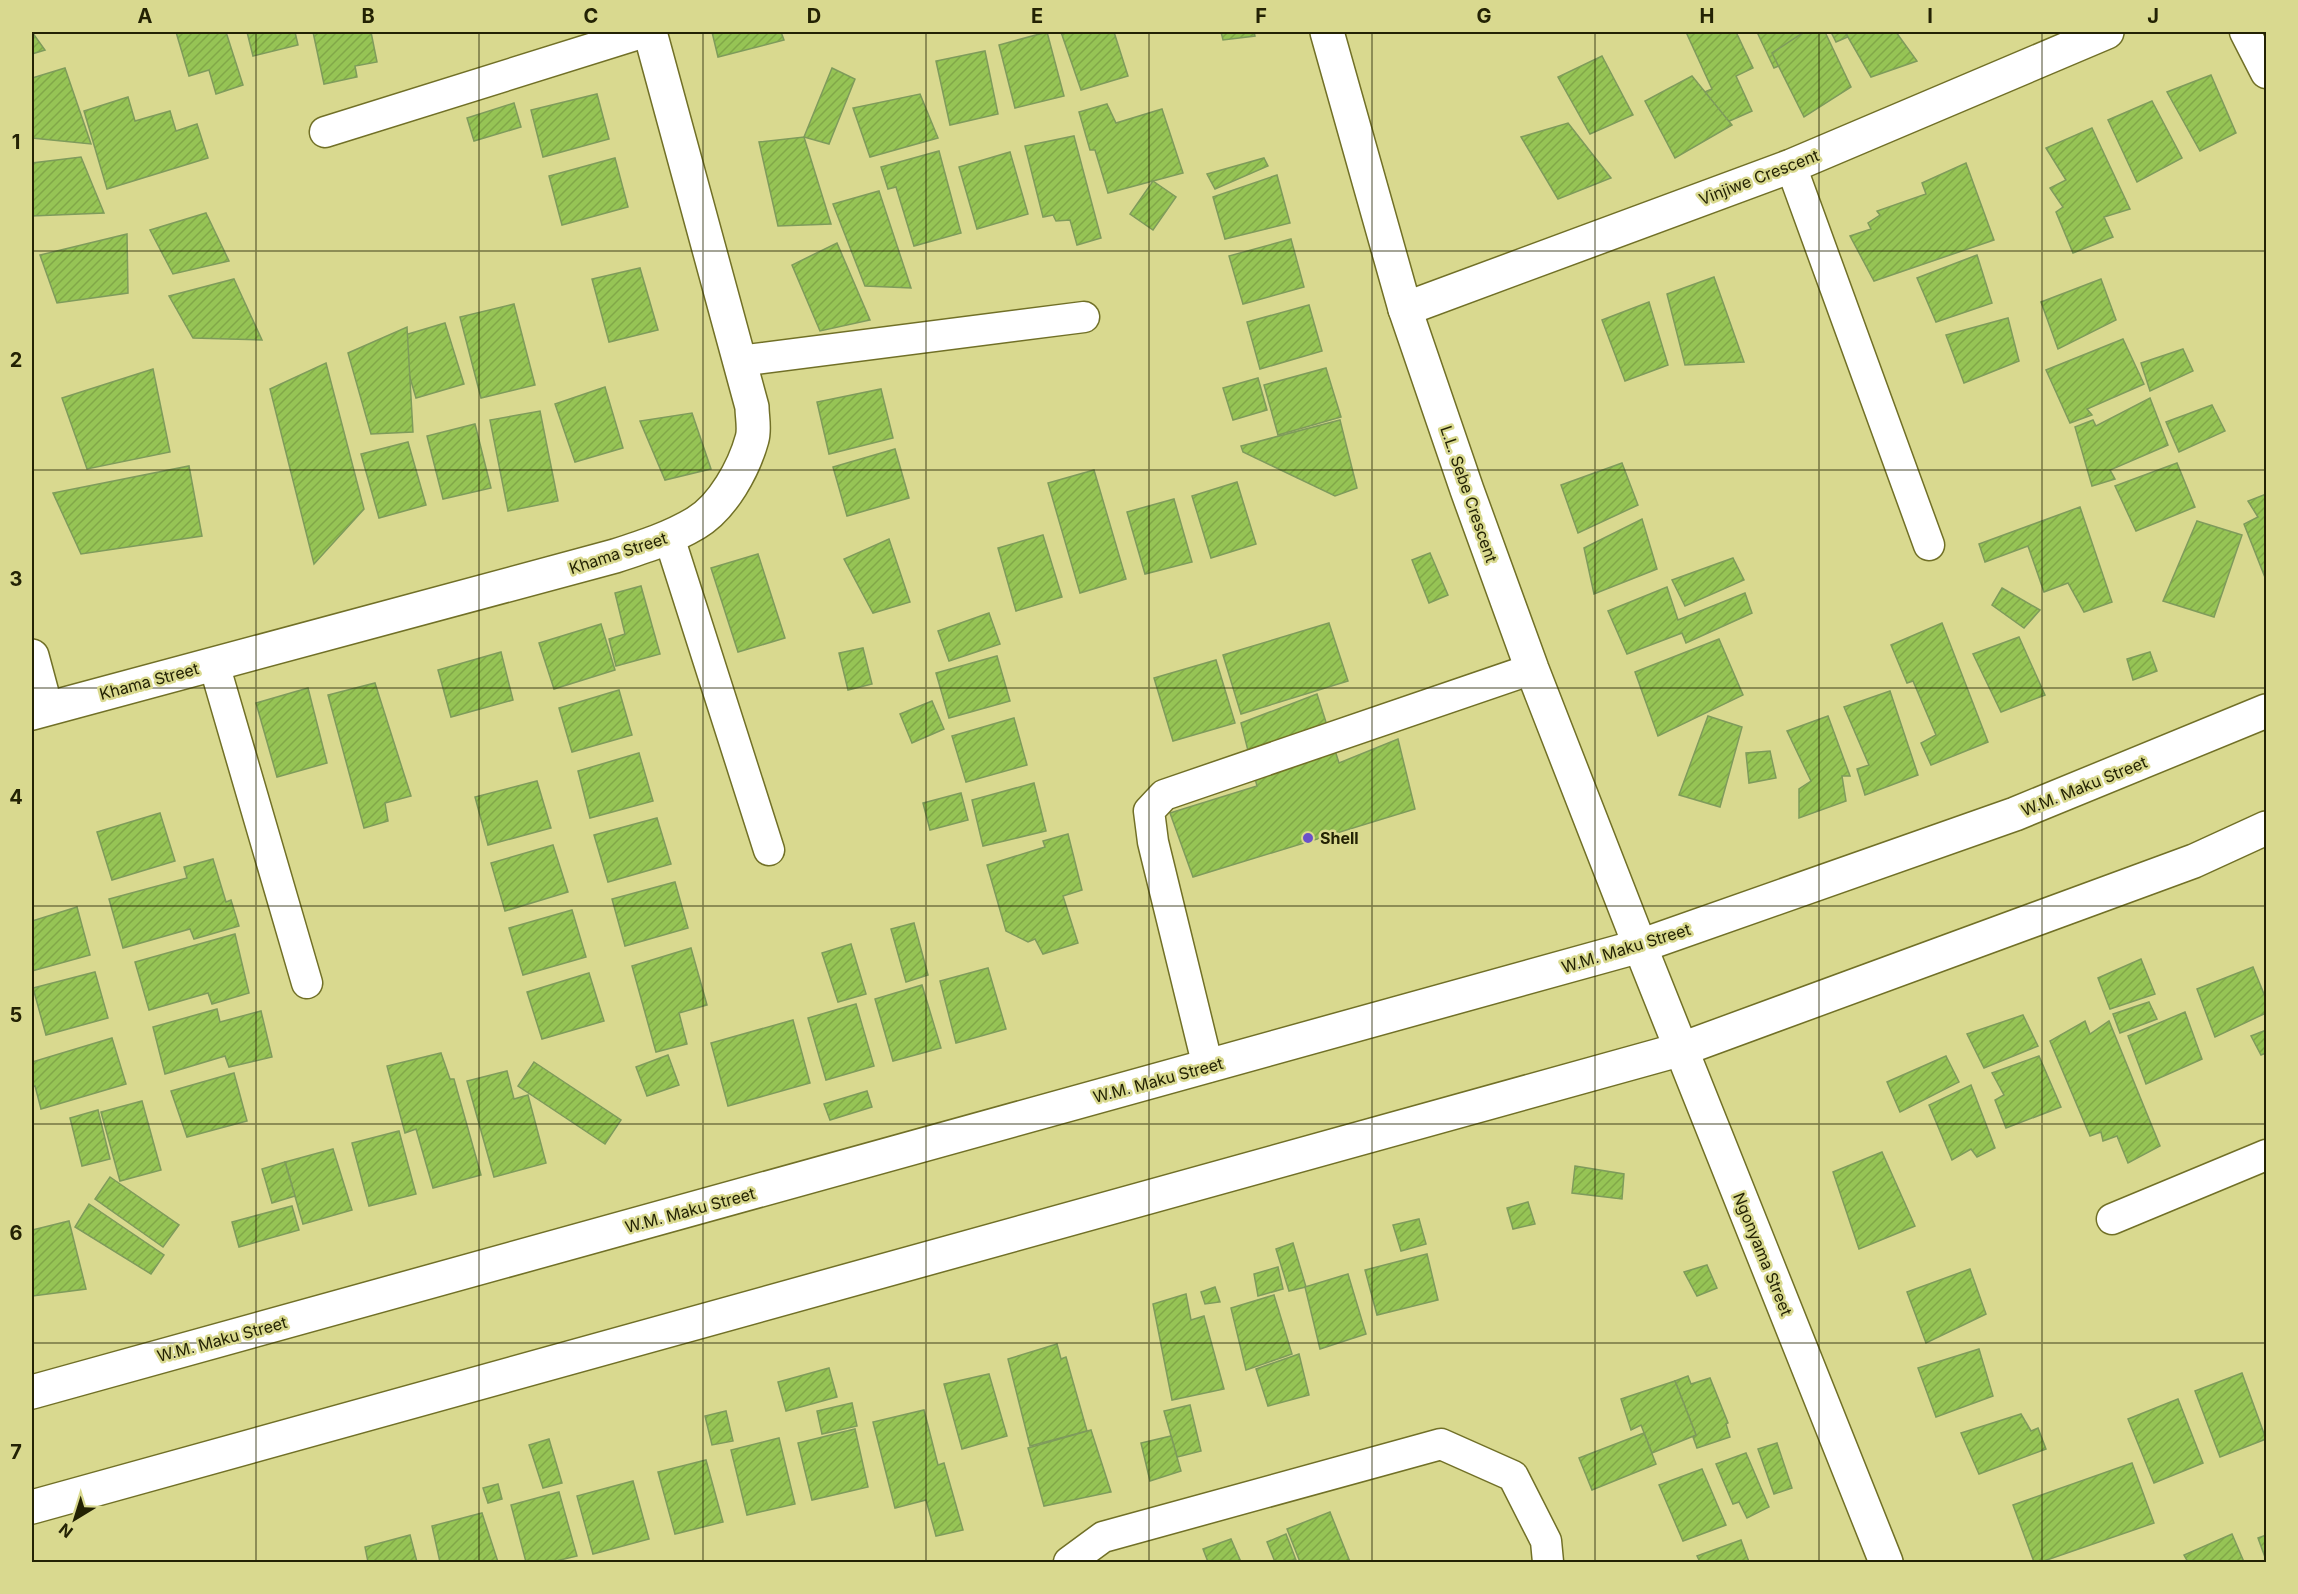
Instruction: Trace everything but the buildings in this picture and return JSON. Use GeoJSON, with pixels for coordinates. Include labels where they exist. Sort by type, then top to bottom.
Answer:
{"type":"FeatureCollection","features":[{"type":"Feature","properties":{"kind":"street","name":"Khama Street"},"geometry":{"type":"LineString","coordinates":[[39,711],[615,556],[669,537],[699,521],[724,496],[741,466],[753,437],[752,407],[650,32]]}},
{"type":"Feature","properties":{"kind":"street","name":"L.L. Sebe Crescent"},"geometry":{"type":"LineString","coordinates":[[1327,32],[1405,309],[1532,669],[1640,946]]}},
{"type":"Feature","properties":{"kind":"street","name":"Vinjiwe Crescent"},"geometry":{"type":"LineString","coordinates":[[1405,309],[1791,166],[2094,34]]}},
{"type":"Feature","properties":{"kind":"street"},"geometry":{"type":"LineString","coordinates":[[32,656],[39,711]]}},
{"type":"Feature","properties":{"kind":"street","name":"W.M. Maku Street"},"geometry":{"type":"LineString","coordinates":[[32,1392],[1640,946],[2014,814],[2266,711]]}},
{"type":"Feature","properties":{"kind":"street"},"geometry":{"type":"LineString","coordinates":[[32,1507],[1682,1049],[2194,861],[2266,828]]}},
{"type":"Feature","properties":{"kind":"street","name":"Ngonyama Street"},"geometry":{"type":"LineString","coordinates":[[1640,946],[1886,1563]]}},
{"type":"Feature","properties":{"kind":"lane"},"geometry":{"type":"LineString","coordinates":[[325,132],[645,32]]}},
{"type":"Feature","properties":{"kind":"lane"},"geometry":{"type":"LineString","coordinates":[[2245,32],[2266,73]]}},
{"type":"Feature","properties":{"kind":"lane"},"geometry":{"type":"LineString","coordinates":[[1791,166],[1929,545]]}},
{"type":"Feature","properties":{"kind":"lane"},"geometry":{"type":"LineString","coordinates":[[740,361],[1084,317]]}},
{"type":"Feature","properties":{"kind":"lane"},"geometry":{"type":"LineString","coordinates":[[669,537],[769,850]]}},
{"type":"Feature","properties":{"kind":"lane"},"geometry":{"type":"LineString","coordinates":[[214,664],[307,983]]}},
{"type":"Feature","properties":{"kind":"lane"},"geometry":{"type":"LineString","coordinates":[[1208,1067],[1153,842],[1149,811],[1164,795],[1532,669]]}},
{"type":"Feature","properties":{"kind":"lane"},"geometry":{"type":"LineString","coordinates":[[2112,1219],[2266,1155]]}},
{"type":"Feature","properties":{"kind":"lane"},"geometry":{"type":"LineString","coordinates":[[1069,1563],[1103,1537],[1441,1444],[1513,1476],[1546,1541],[1548,1563]]}},
{"type":"Feature","properties":{"kind":"place","name":"Shell"},"geometry":{"type":"Point","coordinates":[1308,838]}}]}
